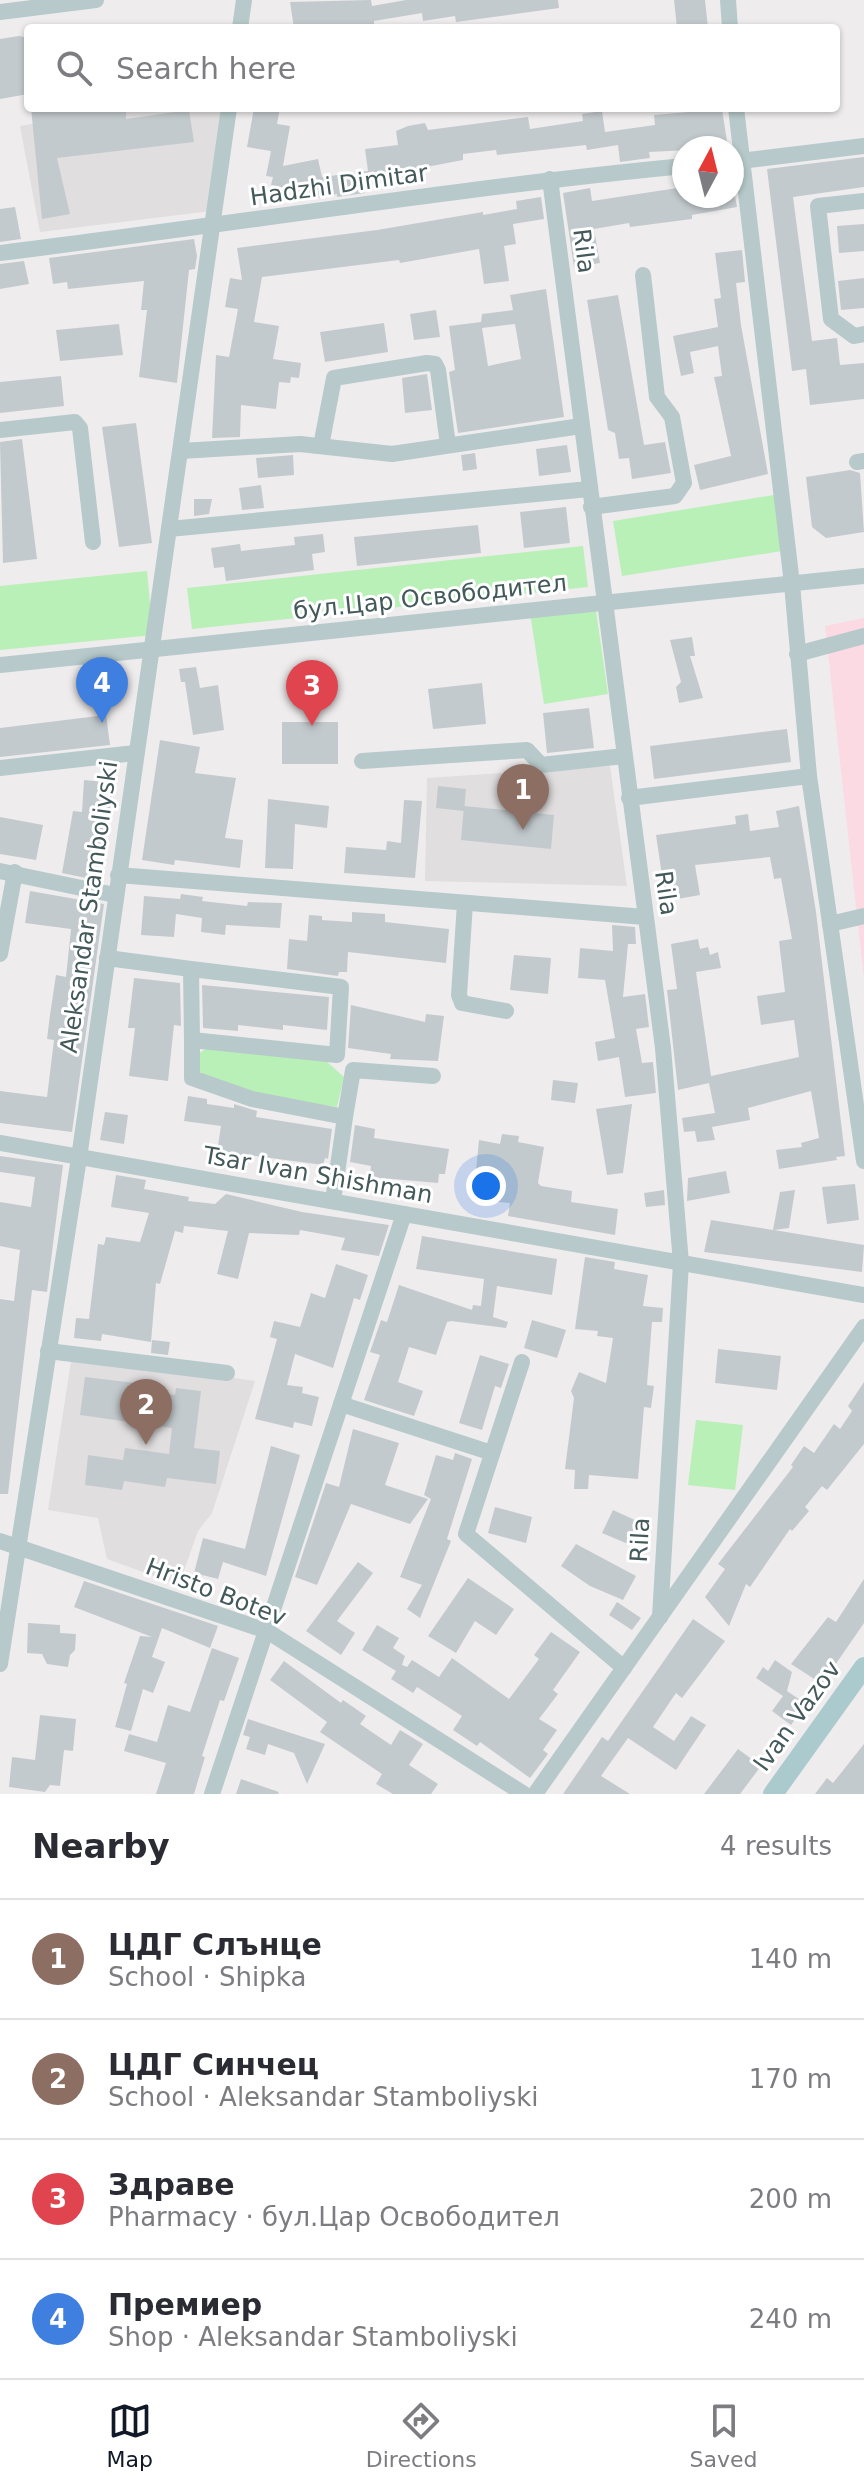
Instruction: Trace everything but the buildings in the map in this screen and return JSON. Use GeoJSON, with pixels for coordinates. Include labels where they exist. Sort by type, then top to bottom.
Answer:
{"type":"FeatureCollection","features":[{"type":"Feature","properties":{"kind":"main road","name":"Ivan Vazov"},"geometry":{"type":"LineString","coordinates":[[773,1794],[864,1667]]}},
{"type":"Feature","properties":{"kind":"street"},"geometry":{"type":"LineString","coordinates":[[0,12],[96,0]]}},
{"type":"Feature","properties":{"kind":"street"},"geometry":{"type":"LineString","coordinates":[[241,24],[244,0]]}},
{"type":"Feature","properties":{"kind":"street"},"geometry":{"type":"LineString","coordinates":[[728,0],[730,24]]}},
{"type":"Feature","properties":{"kind":"street","name":"Aleksandar Stamboliyski"},"geometry":{"type":"LineString","coordinates":[[0,1664],[79,1158],[228,112]]}},
{"type":"Feature","properties":{"kind":"street"},"geometry":{"type":"LineString","coordinates":[[736,112],[736,136]]}},
{"type":"Feature","properties":{"kind":"street"},"geometry":{"type":"LineString","coordinates":[[744,161],[864,146]]}},
{"type":"Feature","properties":{"kind":"street","name":"Hadzhi Dimitar"},"geometry":{"type":"LineString","coordinates":[[0,253],[213,227],[550,179],[672,167]]}},
{"type":"Feature","properties":{"kind":"street","name":"Rila"},"geometry":{"type":"LineString","coordinates":[[550,179],[663,1048],[681,1263],[660,1617]]}},
{"type":"Feature","properties":{"kind":"street"},"geometry":{"type":"LineString","coordinates":[[864,201],[818,206],[831,319],[854,336],[864,334]]}},
{"type":"Feature","properties":{"kind":"street"},"geometry":{"type":"LineString","coordinates":[[742,208],[792,584],[809,776],[864,1161]]}},
{"type":"Feature","properties":{"kind":"street"},"geometry":{"type":"LineString","coordinates":[[591,507],[675,496],[684,483],[672,417],[657,397],[643,275]]}},
{"type":"Feature","properties":{"kind":"street"},"geometry":{"type":"LineString","coordinates":[[321,446],[334,378],[427,363],[435,364],[438,370],[448,445]]}},
{"type":"Feature","properties":{"kind":"street"},"geometry":{"type":"LineString","coordinates":[[0,430],[75,422],[80,428],[93,542]]}},
{"type":"Feature","properties":{"kind":"street"},"geometry":{"type":"LineString","coordinates":[[181,451],[300,444],[392,454],[581,426]]}},
{"type":"Feature","properties":{"kind":"street"},"geometry":{"type":"LineString","coordinates":[[169,529],[589,489]]}},
{"type":"Feature","properties":{"kind":"street","name":"бул.Цар Освободител"},"geometry":{"type":"LineString","coordinates":[[0,665],[864,576]]}},
{"type":"Feature","properties":{"kind":"street"},"geometry":{"type":"LineString","coordinates":[[797,654],[864,636]]}},
{"type":"Feature","properties":{"kind":"street"},"geometry":{"type":"LineString","coordinates":[[362,761],[527,750],[541,765],[624,756]]}},
{"type":"Feature","properties":{"kind":"street"},"geometry":{"type":"LineString","coordinates":[[0,768],[135,753]]}},
{"type":"Feature","properties":{"kind":"street"},"geometry":{"type":"LineString","coordinates":[[629,798],[809,776]]}},
{"type":"Feature","properties":{"kind":"street"},"geometry":{"type":"LineString","coordinates":[[0,954],[8,871],[115,895]]}},
{"type":"Feature","properties":{"kind":"street"},"geometry":{"type":"LineString","coordinates":[[118,875],[645,917]]}},
{"type":"Feature","properties":{"kind":"street"},"geometry":{"type":"LineString","coordinates":[[465,903],[459,995],[462,1003],[506,1011]]}},
{"type":"Feature","properties":{"kind":"street"},"geometry":{"type":"LineString","coordinates":[[830,924],[864,916]]}},
{"type":"Feature","properties":{"kind":"street"},"geometry":{"type":"LineString","coordinates":[[107,958],[341,987],[337,1055]]}},
{"type":"Feature","properties":{"kind":"street"},"geometry":{"type":"LineString","coordinates":[[191,969],[192,1078],[252,1099],[345,1117]]}},
{"type":"Feature","properties":{"kind":"street"},"geometry":{"type":"LineString","coordinates":[[192,1040],[337,1055],[353,1070],[433,1076]]}},
{"type":"Feature","properties":{"kind":"street"},"geometry":{"type":"LineString","coordinates":[[333,1201],[353,1070]]}},
{"type":"Feature","properties":{"kind":"street","name":"Tsar Ivan Shishman"},"geometry":{"type":"LineString","coordinates":[[0,1143],[864,1295]]}},
{"type":"Feature","properties":{"kind":"street"},"geometry":{"type":"LineString","coordinates":[[212,1794],[404,1214]]}},
{"type":"Feature","properties":{"kind":"street"},"geometry":{"type":"LineString","coordinates":[[535,1794],[864,1327]]}},
{"type":"Feature","properties":{"kind":"street"},"geometry":{"type":"LineString","coordinates":[[48,1351],[227,1373]]}},
{"type":"Feature","properties":{"kind":"street"},"geometry":{"type":"LineString","coordinates":[[522,1362],[466,1534],[624,1668]]}},
{"type":"Feature","properties":{"kind":"street"},"geometry":{"type":"LineString","coordinates":[[341,1404],[492,1453]]}},
{"type":"Feature","properties":{"kind":"street","name":"Hristo Botev"},"geometry":{"type":"LineString","coordinates":[[0,1541],[267,1631],[524,1794]]}},
{"type":"Feature","properties":{"kind":"shaded area"},"geometry":{"type":"Polygon","coordinates":[[[102,112],[225,112],[211,211],[40,232],[20,126],[102,112]]]}},
{"type":"Feature","properties":{"kind":"shaded area"},"geometry":{"type":"Polygon","coordinates":[[[864,618],[864,979],[825,626],[864,618]]]}},
{"type":"Feature","properties":{"kind":"shaded area"},"geometry":{"type":"Polygon","coordinates":[[[610,766],[627,886],[425,881],[427,778],[610,766]]]}},
{"type":"Feature","properties":{"kind":"shaded area"},"geometry":{"type":"Polygon","coordinates":[[[72,1355],[255,1381],[212,1513],[198,1531],[179,1585],[107,1559],[98,1518],[48,1510],[72,1355]]]}},
{"type":"Feature","properties":{"kind":"green space"},"geometry":{"type":"Polygon","coordinates":[[[774,495],[782,551],[622,576],[613,521],[774,495]]]}},
{"type":"Feature","properties":{"kind":"green space"},"geometry":{"type":"Polygon","coordinates":[[[583,546],[588,587],[192,629],[187,588],[583,546]]]}},
{"type":"Feature","properties":{"kind":"green space"},"geometry":{"type":"Polygon","coordinates":[[[147,571],[153,635],[0,650],[0,586],[147,571]]]}},
{"type":"Feature","properties":{"kind":"green space"},"geometry":{"type":"Polygon","coordinates":[[[594,597],[608,694],[544,704],[529,606],[594,597]]]}},
{"type":"Feature","properties":{"kind":"green space"},"geometry":{"type":"Polygon","coordinates":[[[207,1048],[325,1060],[344,1077],[337,1107],[263,1098],[227,1088],[198,1070],[198,1054],[207,1048]]]}},
{"type":"Feature","properties":{"kind":"green space"},"geometry":{"type":"Polygon","coordinates":[[[696,1420],[743,1425],[735,1490],[688,1485],[696,1420]]]}},
{"type":"Feature","properties":{"kind":"place","name":"Премиер"},"geometry":{"type":"Point","coordinates":[102,723]}},
{"type":"Feature","properties":{"kind":"place","name":"Здраве"},"geometry":{"type":"Point","coordinates":[312,726]}},
{"type":"Feature","properties":{"kind":"place","name":"ЦДГ Слънце"},"geometry":{"type":"Point","coordinates":[523,830]}},
{"type":"Feature","properties":{"kind":"place","name":"ЦДГ Синчец"},"geometry":{"type":"Point","coordinates":[146,1445]}}]}
